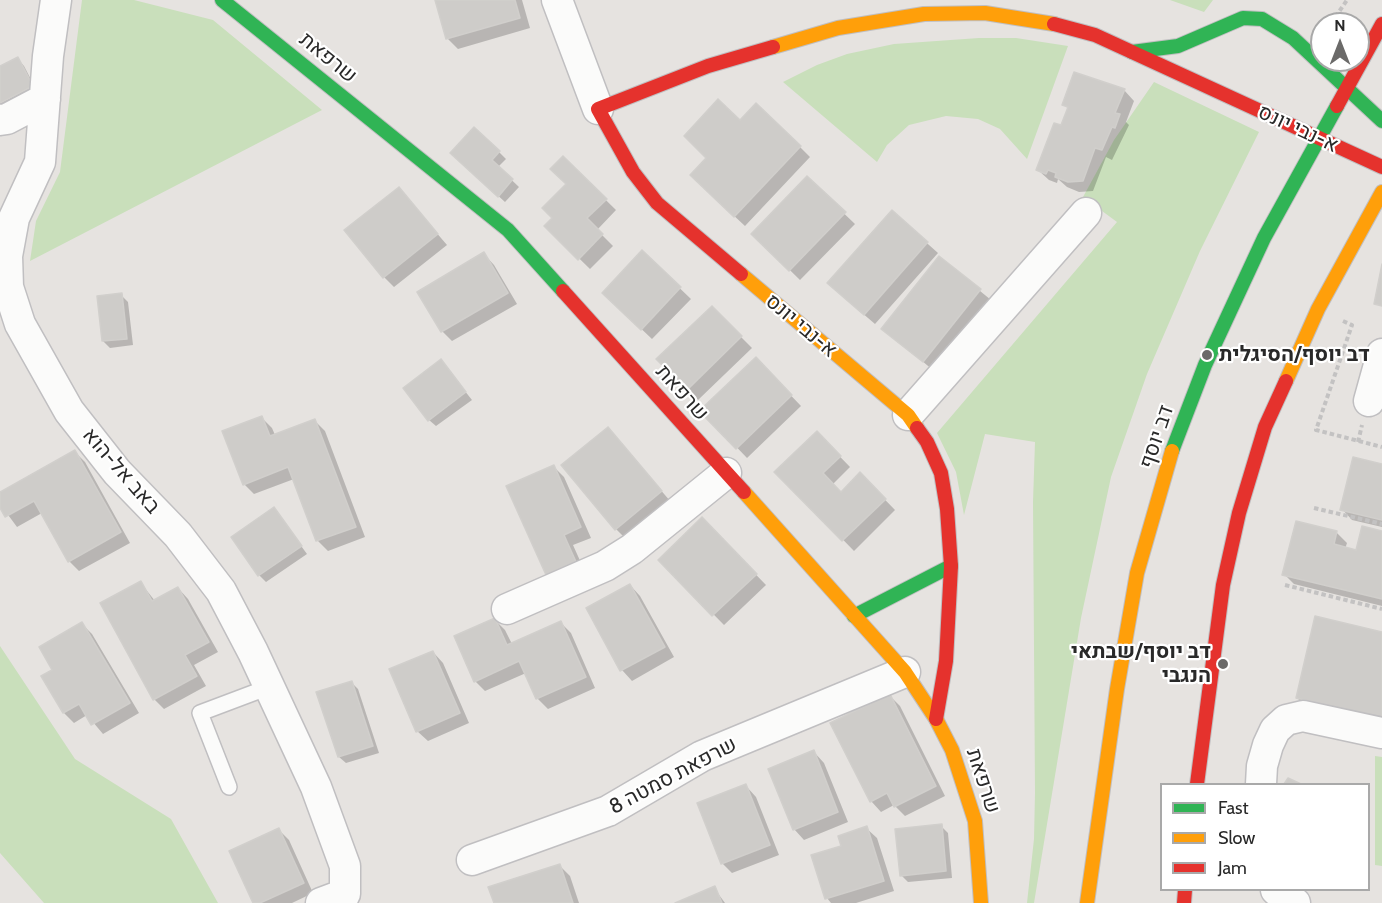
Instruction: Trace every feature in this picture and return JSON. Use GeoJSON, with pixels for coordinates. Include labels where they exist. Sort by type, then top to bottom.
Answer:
{"type":"FeatureCollection","features":[{"type":"Feature","properties":{"kind":"street","name":"באב אל-הוא"},"geometry":{"type":"LineString","coordinates":[[56,0],[40,162],[14,218],[7,256],[8,287],[20,324],[69,411],[117,472],[178,535],[221,591],[316,788],[345,866],[345,894],[321,903]]}},
{"type":"Feature","properties":{"kind":"street","name":"שרפאת"},"geometry":{"type":"LineString","coordinates":[[222,0],[508,230],[904,672],[936,720],[952,750],[975,821],[981,903]]}},
{"type":"Feature","properties":{"kind":"street","name":"א-נבי יונס"},"geometry":{"type":"LineString","coordinates":[[556,0],[598,109],[633,172],[657,203],[908,415],[927,442],[941,473],[947,509],[951,566],[946,661],[936,720]]}},
{"type":"Feature","properties":{"kind":"street","name":"א-נבי יונס"},"geometry":{"type":"LineString","coordinates":[[598,109],[708,66],[848,26],[924,14],[985,13],[1044,21],[1095,35],[1382,167]]}},
{"type":"Feature","properties":{"kind":"street"},"geometry":{"type":"LineString","coordinates":[[1375,23],[1382,15]]}},
{"type":"Feature","properties":{"kind":"street"},"geometry":{"type":"LineString","coordinates":[[1132,52],[1178,45],[1243,18],[1262,19],[1293,38],[1345,89],[1382,121]]}},
{"type":"Feature","properties":{"kind":"street","name":"דב יוסף"},"geometry":{"type":"LineString","coordinates":[[1087,903],[1117,689],[1137,573],[1171,453],[1205,365],[1250,270],[1345,89],[1375,23]]}},
{"type":"Feature","properties":{"kind":"street"},"geometry":{"type":"LineString","coordinates":[[1273,24],[1307,32]]}},
{"type":"Feature","properties":{"kind":"street"},"geometry":{"type":"LineString","coordinates":[[1210,47],[1220,29]]}},
{"type":"Feature","properties":{"kind":"street"},"geometry":{"type":"LineString","coordinates":[[1210,72],[1215,90]]}},
{"type":"Feature","properties":{"kind":"street"},"geometry":{"type":"LineString","coordinates":[[0,120],[7,120],[45,99]]}},
{"type":"Feature","properties":{"kind":"street"},"geometry":{"type":"LineString","coordinates":[[1197,783],[1223,585],[1239,513],[1265,428],[1318,309],[1382,192]]}},
{"type":"Feature","properties":{"kind":"street"},"geometry":{"type":"LineString","coordinates":[[908,415],[1086,213]]}},
{"type":"Feature","properties":{"kind":"street"},"geometry":{"type":"LineString","coordinates":[[1369,401],[1382,354]]}},
{"type":"Feature","properties":{"kind":"street"},"geometry":{"type":"LineString","coordinates":[[507,609],[605,566],[632,549],[726,473]]}},
{"type":"Feature","properties":{"kind":"street"},"geometry":{"type":"LineString","coordinates":[[854,616],[951,566]]}},
{"type":"Feature","properties":{"kind":"street","name":"שרפאת סמטה 8"},"geometry":{"type":"LineString","coordinates":[[472,860],[608,811],[702,756],[904,672]]}},
{"type":"Feature","properties":{"kind":"street"},"geometry":{"type":"LineString","coordinates":[[1261,783],[1262,765],[1268,745],[1275,730],[1286,720],[1303,716],[1382,733]]}},
{"type":"Feature","properties":{"kind":"street"},"geometry":{"type":"LineString","coordinates":[[1277,891],[1295,903]]}},
{"type":"Feature","properties":{"kind":"lane"},"geometry":{"type":"LineString","coordinates":[[229,788],[200,713],[269,687]]}},
{"type":"Feature","properties":{"kind":"path"},"geometry":{"type":"LineString","coordinates":[[1318,309],[1352,325],[1316,430],[1382,447]]}},
{"type":"Feature","properties":{"kind":"path"},"geometry":{"type":"LineString","coordinates":[[1314,508],[1382,524]]}},
{"type":"Feature","properties":{"kind":"path"},"geometry":{"type":"LineString","coordinates":[[1285,585],[1382,609]]}},
{"type":"Feature","properties":{"kind":"green space"},"geometry":{"type":"Polygon","coordinates":[[[82,0],[134,0],[213,20],[322,110],[30,261],[36,221],[60,172],[82,0]]]}},
{"type":"Feature","properties":{"kind":"green space"},"geometry":{"type":"Polygon","coordinates":[[[1170,0],[1213,0],[1204,12],[1170,0]]]}},
{"type":"Feature","properties":{"kind":"green space"},"geometry":{"type":"Polygon","coordinates":[[[979,38],[1016,38],[1068,46],[1027,159],[1000,129],[978,119],[946,116],[909,125],[887,145],[877,162],[783,82],[817,65],[847,54],[894,44],[979,38]]]}},
{"type":"Feature","properties":{"kind":"green space"},"geometry":{"type":"Polygon","coordinates":[[[1154,82],[1259,132],[1200,251],[1147,374],[1111,477],[1081,618],[1034,903],[1027,903],[1034,839],[1035,793],[1033,502],[1035,442],[985,434],[964,515],[956,472],[937,433],[1117,222],[1083,197],[1114,140],[1154,82]]]}},
{"type":"Feature","properties":{"kind":"green space"},"geometry":{"type":"Polygon","coordinates":[[[0,646],[75,759],[171,819],[218,903],[44,903],[0,853],[0,646]]]}},
{"type":"Feature","properties":{"kind":"green space"},"geometry":{"type":"Polygon","coordinates":[[[1375,756],[1382,757],[1382,866],[1375,865],[1375,756]]]}},
{"type":"Feature","properties":{"kind":"building"},"geometry":{"type":"Polygon","coordinates":[[[435,0],[515,0],[520,18],[446,39],[435,0]]]}},
{"type":"Feature","properties":{"kind":"building"},"geometry":{"type":"Polygon","coordinates":[[[18,57],[33,86],[0,103],[0,66],[18,57]]]}},
{"type":"Feature","properties":{"kind":"building"},"geometry":{"type":"Polygon","coordinates":[[[1074,72],[1125,89],[1115,113],[1120,114],[1115,128],[1112,127],[1102,150],[1095,148],[1083,181],[1068,182],[1055,177],[1056,173],[1048,170],[1046,174],[1036,170],[1054,123],[1061,125],[1068,107],[1062,105],[1074,72]]]}},
{"type":"Feature","properties":{"kind":"building"},"geometry":{"type":"Polygon","coordinates":[[[718,99],[740,120],[756,103],[801,146],[734,217],[690,175],[706,158],[684,136],[718,99]]]}},
{"type":"Feature","properties":{"kind":"building"},"geometry":{"type":"Polygon","coordinates":[[[474,127],[500,151],[492,160],[513,179],[498,197],[450,153],[474,127]]]}},
{"type":"Feature","properties":{"kind":"building"},"geometry":{"type":"Polygon","coordinates":[[[563,156],[607,199],[587,218],[603,234],[578,260],[544,226],[552,218],[542,208],[566,184],[550,169],[563,156]]]}},
{"type":"Feature","properties":{"kind":"building"},"geometry":{"type":"Polygon","coordinates":[[[807,176],[846,212],[789,271],[751,234],[807,176]]]}},
{"type":"Feature","properties":{"kind":"building"},"geometry":{"type":"Polygon","coordinates":[[[399,187],[438,234],[383,278],[344,230],[399,187]]]}},
{"type":"Feature","properties":{"kind":"building"},"geometry":{"type":"Polygon","coordinates":[[[892,210],[928,242],[864,315],[827,283],[892,210]]]}},
{"type":"Feature","properties":{"kind":"building"},"geometry":{"type":"Polygon","coordinates":[[[642,250],[681,287],[641,330],[602,293],[642,250]]]}},
{"type":"Feature","properties":{"kind":"building"},"geometry":{"type":"Polygon","coordinates":[[[484,252],[508,293],[441,332],[417,292],[484,252]]]}},
{"type":"Feature","properties":{"kind":"building"},"geometry":{"type":"Polygon","coordinates":[[[939,256],[981,289],[923,362],[881,329],[939,256]]]}},
{"type":"Feature","properties":{"kind":"building"},"geometry":{"type":"Polygon","coordinates":[[[1382,264],[1382,306],[1374,304],[1382,264]]]}},
{"type":"Feature","properties":{"kind":"building"},"geometry":{"type":"Polygon","coordinates":[[[122,293],[127,339],[102,341],[97,296],[122,293]]]}},
{"type":"Feature","properties":{"kind":"building"},"geometry":{"type":"Polygon","coordinates":[[[712,306],[742,336],[687,390],[656,359],[712,306]]]}},
{"type":"Feature","properties":{"kind":"building"},"geometry":{"type":"Polygon","coordinates":[[[756,357],[792,395],[736,449],[699,411],[756,357]]]}},
{"type":"Feature","properties":{"kind":"building"},"geometry":{"type":"Polygon","coordinates":[[[441,359],[466,392],[428,421],[403,388],[441,359]]]}},
{"type":"Feature","properties":{"kind":"building"},"geometry":{"type":"Polygon","coordinates":[[[262,416],[270,436],[315,419],[356,527],[316,541],[288,467],[243,485],[222,431],[262,416]]]}},
{"type":"Feature","properties":{"kind":"building"},"geometry":{"type":"Polygon","coordinates":[[[608,427],[662,491],[615,530],[561,465],[608,427]]]}},
{"type":"Feature","properties":{"kind":"building"},"geometry":{"type":"Polygon","coordinates":[[[817,431],[841,456],[823,473],[841,492],[860,472],[886,499],[842,541],[774,472],[817,431]]]}},
{"type":"Feature","properties":{"kind":"building"},"geometry":{"type":"Polygon","coordinates":[[[75,450],[121,532],[68,562],[34,501],[5,517],[0,508],[0,492],[75,450]]]}},
{"type":"Feature","properties":{"kind":"building"},"geometry":{"type":"Polygon","coordinates":[[[1353,457],[1382,464],[1382,520],[1340,510],[1353,457]]]}},
{"type":"Feature","properties":{"kind":"building"},"geometry":{"type":"Polygon","coordinates":[[[554,465],[581,527],[564,535],[581,573],[551,586],[506,486],[554,465]]]}},
{"type":"Feature","properties":{"kind":"building"},"geometry":{"type":"Polygon","coordinates":[[[274,507],[302,546],[258,576],[231,537],[274,507]]]}},
{"type":"Feature","properties":{"kind":"building"},"geometry":{"type":"Polygon","coordinates":[[[702,517],[757,574],[712,616],[658,560],[702,517]]]}},
{"type":"Feature","properties":{"kind":"building"},"geometry":{"type":"Polygon","coordinates":[[[1296,521],[1337,531],[1334,544],[1356,550],[1362,526],[1382,531],[1382,599],[1282,575],[1296,521]]]}},
{"type":"Feature","properties":{"kind":"building"},"geometry":{"type":"Polygon","coordinates":[[[141,581],[152,601],[178,587],[209,642],[185,655],[197,676],[153,700],[100,603],[141,581]]]}},
{"type":"Feature","properties":{"kind":"building"},"geometry":{"type":"Polygon","coordinates":[[[630,584],[665,647],[620,671],[586,608],[630,584]]]}},
{"type":"Feature","properties":{"kind":"building"},"geometry":{"type":"Polygon","coordinates":[[[1315,616],[1382,632],[1382,718],[1296,698],[1315,616]]]}},
{"type":"Feature","properties":{"kind":"building"},"geometry":{"type":"Polygon","coordinates":[[[495,618],[507,645],[561,621],[586,677],[536,699],[519,661],[474,682],[454,636],[495,618]]]}},
{"type":"Feature","properties":{"kind":"building"},"geometry":{"type":"Polygon","coordinates":[[[82,622],[130,703],[91,725],[79,704],[63,713],[41,676],[52,670],[39,647],[82,622]]]}},
{"type":"Feature","properties":{"kind":"building"},"geometry":{"type":"Polygon","coordinates":[[[433,651],[460,713],[416,732],[389,669],[433,651]]]}},
{"type":"Feature","properties":{"kind":"building"},"geometry":{"type":"Polygon","coordinates":[[[352,681],[373,746],[338,757],[316,692],[352,681]]]}},
{"type":"Feature","properties":{"kind":"building"},"geometry":{"type":"Polygon","coordinates":[[[890,694],[936,786],[894,807],[887,793],[870,802],[830,723],[890,694]]]}},
{"type":"Feature","properties":{"kind":"building"},"geometry":{"type":"Polygon","coordinates":[[[814,750],[838,812],[793,830],[768,769],[814,750]]]}},
{"type":"Feature","properties":{"kind":"building"},"geometry":{"type":"Polygon","coordinates":[[[1288,778],[1299,783],[1285,783],[1288,778]]]}},
{"type":"Feature","properties":{"kind":"building"},"geometry":{"type":"Polygon","coordinates":[[[746,784],[770,845],[721,864],[697,803],[746,784]]]}},
{"type":"Feature","properties":{"kind":"building"},"geometry":{"type":"Polygon","coordinates":[[[942,824],[946,871],[900,876],[895,829],[942,824]]]}},
{"type":"Feature","properties":{"kind":"building"},"geometry":{"type":"Polygon","coordinates":[[[867,826],[884,881],[825,899],[811,855],[841,846],[838,836],[867,826]]]}},
{"type":"Feature","properties":{"kind":"building"},"geometry":{"type":"Polygon","coordinates":[[[279,828],[304,883],[260,903],[253,903],[229,851],[279,828]]]}},
{"type":"Feature","properties":{"kind":"building"},"geometry":{"type":"Polygon","coordinates":[[[560,864],[573,903],[494,903],[488,887],[560,864]]]}},
{"type":"Feature","properties":{"kind":"building"},"geometry":{"type":"Polygon","coordinates":[[[715,886],[722,903],[675,903],[715,886]]]}},
{"type":"Feature","properties":{"kind":"traffic: fast"},"geometry":{"type":"LineString","coordinates":[[222,0],[508,230],[563,291]]}},
{"type":"Feature","properties":{"kind":"traffic: fast"},"geometry":{"type":"LineString","coordinates":[[1132,52],[1178,46],[1243,18],[1262,19],[1293,38],[1382,121]]}},
{"type":"Feature","properties":{"kind":"traffic: fast"},"geometry":{"type":"LineString","coordinates":[[1172,451],[1205,365],[1264,238],[1337,106]]}},
{"type":"Feature","properties":{"kind":"traffic: fast"},"geometry":{"type":"LineString","coordinates":[[854,616],[951,566]]}},
{"type":"Feature","properties":{"kind":"traffic: slow"},"geometry":{"type":"LineString","coordinates":[[773,47],[838,28],[924,14],[985,13],[1054,24]]}},
{"type":"Feature","properties":{"kind":"traffic: slow"},"geometry":{"type":"LineString","coordinates":[[1286,381],[1318,309],[1382,192]]}},
{"type":"Feature","properties":{"kind":"traffic: slow"},"geometry":{"type":"LineString","coordinates":[[741,274],[908,415],[917,428]]}},
{"type":"Feature","properties":{"kind":"traffic: slow"},"geometry":{"type":"LineString","coordinates":[[1087,903],[1117,689],[1137,573],[1172,451]]}},
{"type":"Feature","properties":{"kind":"traffic: slow"},"geometry":{"type":"LineString","coordinates":[[744,492],[905,672],[936,719],[952,750],[975,821],[981,903]]}},
{"type":"Feature","properties":{"kind":"traffic: jam"},"geometry":{"type":"LineString","coordinates":[[1054,24],[1095,35],[1382,167]]}},
{"type":"Feature","properties":{"kind":"traffic: jam"},"geometry":{"type":"LineString","coordinates":[[1337,106],[1382,24]]}},
{"type":"Feature","properties":{"kind":"traffic: jam"},"geometry":{"type":"LineString","coordinates":[[741,274],[657,203],[633,172],[598,109],[708,66],[773,47]]}},
{"type":"Feature","properties":{"kind":"traffic: jam"},"geometry":{"type":"LineString","coordinates":[[563,291],[744,492]]}},
{"type":"Feature","properties":{"kind":"traffic: jam"},"geometry":{"type":"LineString","coordinates":[[1197,783],[1223,585],[1239,513],[1265,427],[1286,381]]}},
{"type":"Feature","properties":{"kind":"traffic: jam"},"geometry":{"type":"LineString","coordinates":[[917,428],[927,442],[941,473],[947,509],[951,566],[946,661],[936,719]]}},
{"type":"Feature","properties":{"kind":"traffic: jam"},"geometry":{"type":"LineString","coordinates":[[1184,903],[1185,891]]}},
{"type":"Feature","properties":{"kind":"place","name":"דב יוסף/הסיגלית"},"geometry":{"type":"Point","coordinates":[1207,355]}},
{"type":"Feature","properties":{"kind":"place","name":"דב יוסף/שבתאי הנגבי"},"geometry":{"type":"Point","coordinates":[1223,664]}}]}
